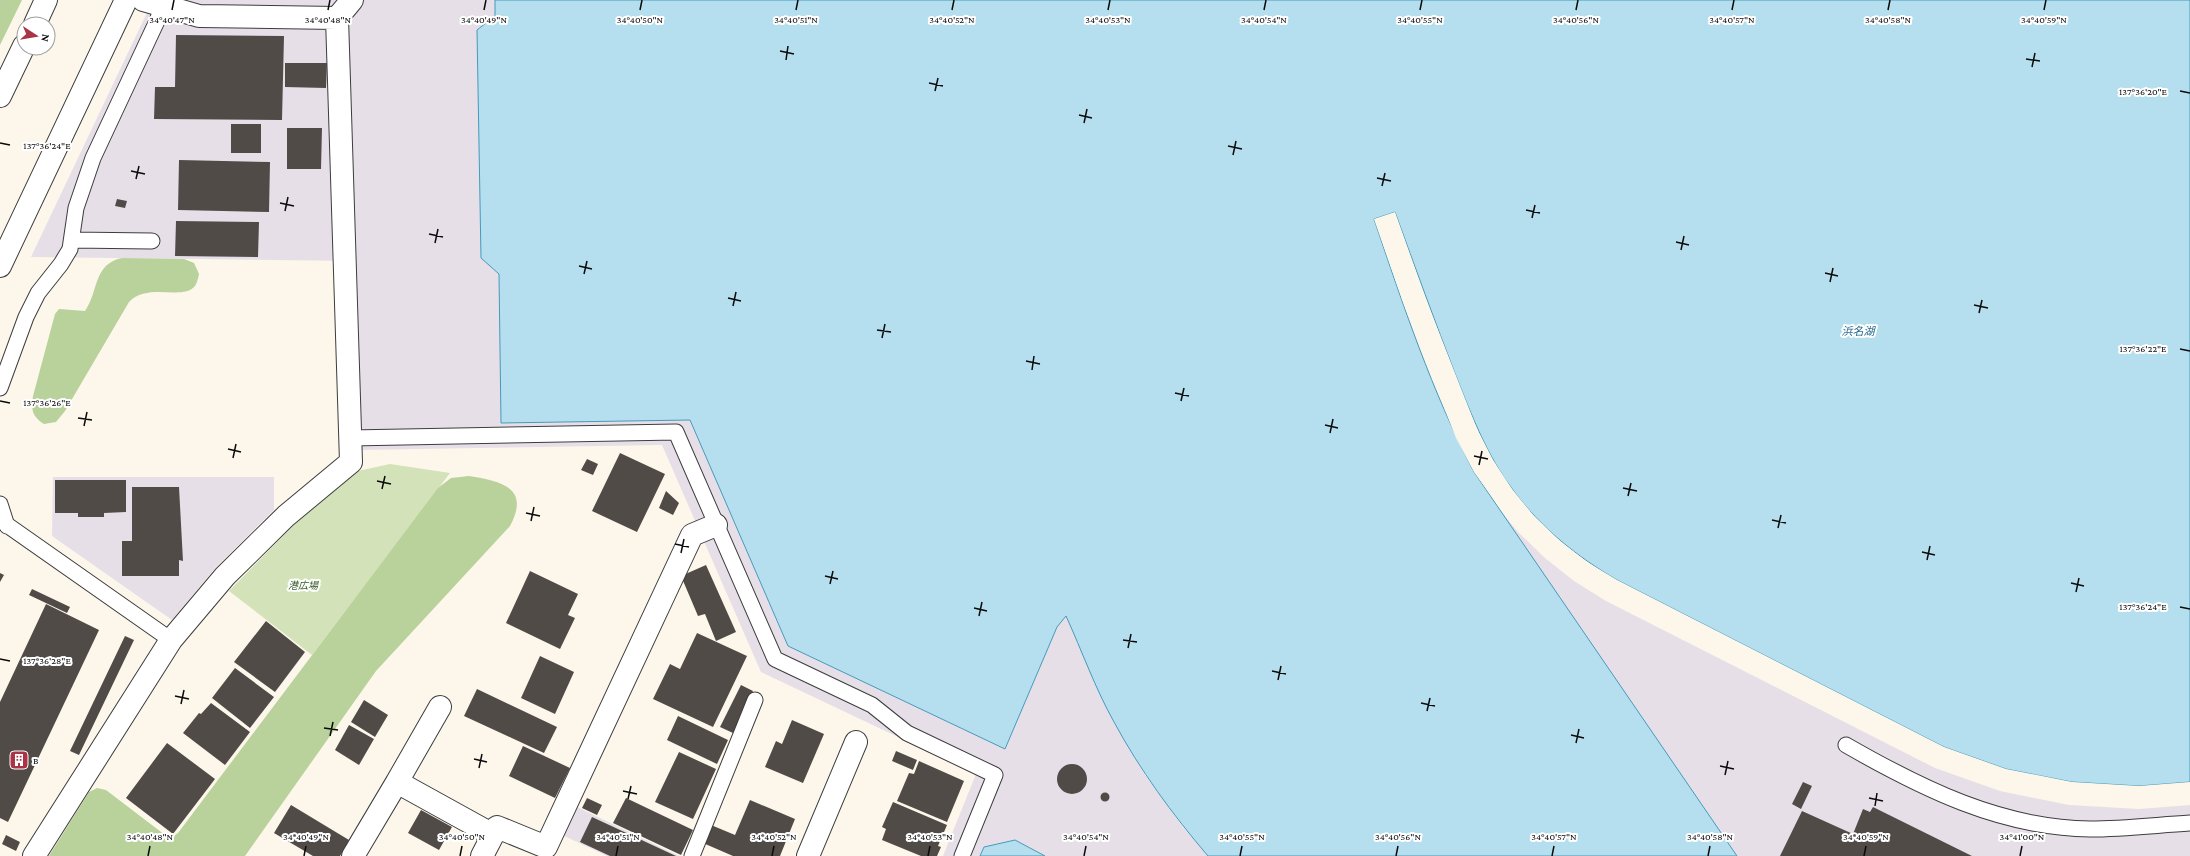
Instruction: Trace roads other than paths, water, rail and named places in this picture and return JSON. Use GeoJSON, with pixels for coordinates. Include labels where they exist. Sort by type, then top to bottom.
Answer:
{"type":"FeatureCollection","features":[{"type":"Feature","properties":{"kind":"street"},"geometry":{"type":"LineString","coordinates":[[39,16],[46,0]]}},
{"type":"Feature","properties":{"kind":"street"},"geometry":{"type":"LineString","coordinates":[[0,266],[126,0]]}},
{"type":"Feature","properties":{"kind":"street"},"geometry":{"type":"LineString","coordinates":[[34,856],[171,640],[225,576],[286,516],[351,462],[337,18],[352,0]]}},
{"type":"Feature","properties":{"kind":"street"},"geometry":{"type":"LineString","coordinates":[[152,3],[199,16],[337,18]]}},
{"type":"Feature","properties":{"kind":"street"},"geometry":{"type":"LineString","coordinates":[[0,96],[19,56]]}},
{"type":"Feature","properties":{"kind":"street"},"geometry":{"type":"LineString","coordinates":[[482,856],[497,827],[546,847],[692,535],[716,525]]}},
{"type":"Feature","properties":{"kind":"street"},"geometry":{"type":"LineString","coordinates":[[353,856],[440,707]]}},
{"type":"Feature","properties":{"kind":"street"},"geometry":{"type":"LineString","coordinates":[[808,856],[856,742]]}},
{"type":"Feature","properties":{"kind":"street"},"geometry":{"type":"LineString","coordinates":[[397,782],[493,835]]}},
{"type":"Feature","properties":{"kind":"lane"},"geometry":{"type":"LineString","coordinates":[[0,388],[26,317],[38,293],[61,264],[70,249],[76,208],[90,165],[157,21],[152,3]]}},
{"type":"Feature","properties":{"kind":"lane"},"geometry":{"type":"LineString","coordinates":[[72,240],[152,240]]}},
{"type":"Feature","properties":{"kind":"lane"},"geometry":{"type":"LineString","coordinates":[[350,438],[676,432],[775,659],[872,705],[907,733],[995,775],[962,856]]}},
{"type":"Feature","properties":{"kind":"lane"},"geometry":{"type":"LineString","coordinates":[[0,504],[4,523],[171,640]]}},
{"type":"Feature","properties":{"kind":"lane"},"geometry":{"type":"LineString","coordinates":[[692,856],[755,700]]}},
{"type":"Feature","properties":{"kind":"lane"},"geometry":{"type":"LineString","coordinates":[[1846,745],[1927,789],[1966,805],[2006,816],[2047,825],[2089,829],[2190,823]]}},
{"type":"Feature","properties":{"kind":"water","name":"浜名湖"},"geometry":{"type":"Polygon","coordinates":[[[495,0],[2190,0],[2190,782],[2139,786],[2072,782],[2006,769],[1944,747],[1617,580],[1573,551],[1547,529],[1524,504],[1504,477],[1488,450],[1462,391],[1395,212],[1374,219],[1419,348],[1445,411],[1474,472],[1737,856],[1208,856],[1157,791],[1124,740],[1107,709],[1066,616],[1057,627],[1005,749],[788,646],[690,420],[501,423],[499,274],[481,258],[477,30],[495,16],[495,0]]]}},
{"type":"Feature","properties":{"kind":"water"},"geometry":{"type":"Polygon","coordinates":[[[1015,840],[1045,856],[980,856],[984,847],[1015,840]]]}},
{"type":"Feature","properties":{"kind":"place","name":"B"},"geometry":{"type":"Point","coordinates":[19,760]}},
{"type":"Feature","properties":{"kind":"park label","name":"港広場"},"geometry":{"type":"Point","coordinates":[303,585]}}]}
